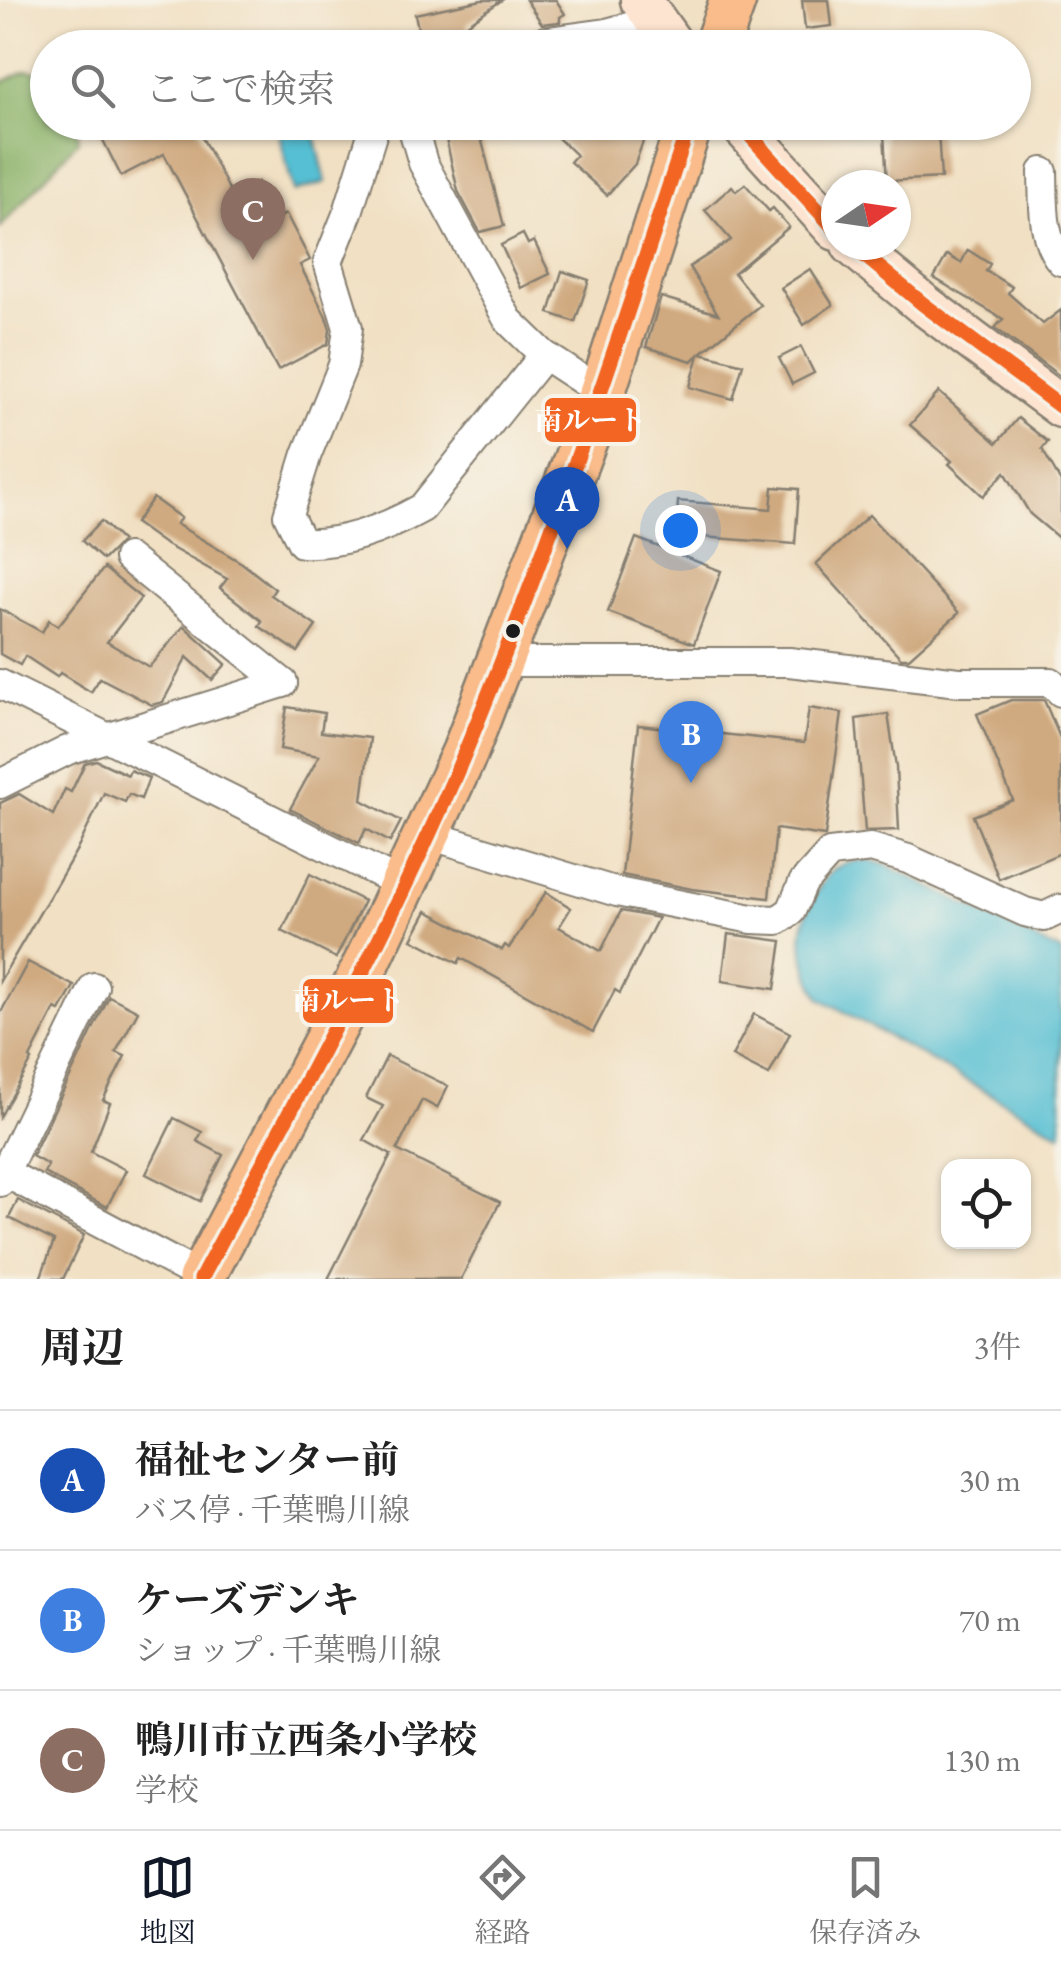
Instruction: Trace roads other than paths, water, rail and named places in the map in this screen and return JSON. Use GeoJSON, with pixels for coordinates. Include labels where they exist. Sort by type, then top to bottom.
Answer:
{"type":"FeatureCollection","features":[{"type":"Feature","properties":{"kind":"main road"},"geometry":{"type":"LineString","coordinates":[[722,30],[733,0]]}},
{"type":"Feature","properties":{"kind":"main road"},"geometry":{"type":"LineString","coordinates":[[203,1278],[308,1081],[429,835],[500,662],[602,393],[684,140]]}},
{"type":"Feature","properties":{"kind":"main road"},"geometry":{"type":"LineString","coordinates":[[754,140],[821,213]]}},
{"type":"Feature","properties":{"kind":"main road"},"geometry":{"type":"LineString","coordinates":[[870,260],[1061,407]]}},
{"type":"Feature","properties":{"kind":"street"},"geometry":{"type":"LineString","coordinates":[[621,30],[657,22]]}},
{"type":"Feature","properties":{"kind":"street"},"geometry":{"type":"LineString","coordinates":[[370,140],[328,262],[348,328],[343,366],[307,454],[288,515],[302,543],[327,544],[397,522],[422,508],[544,355]]}},
{"type":"Feature","properties":{"kind":"street"},"geometry":{"type":"LineString","coordinates":[[416,140],[422,163],[508,320],[544,355],[602,393]]}},
{"type":"Feature","properties":{"kind":"street"},"geometry":{"type":"LineString","coordinates":[[1043,172],[1044,216],[1061,262]]}},
{"type":"Feature","properties":{"kind":"street"},"geometry":{"type":"LineString","coordinates":[[0,784],[68,750],[283,683],[128,558]]}},
{"type":"Feature","properties":{"kind":"street"},"geometry":{"type":"LineString","coordinates":[[500,662],[790,662],[959,682],[1051,682],[1061,692]]}},
{"type":"Feature","properties":{"kind":"street"},"geometry":{"type":"LineString","coordinates":[[0,684],[406,886]]}},
{"type":"Feature","properties":{"kind":"street"},"geometry":{"type":"LineString","coordinates":[[429,835],[617,892],[752,919],[778,920],[791,911],[804,883],[830,853],[872,848],[908,859],[1025,912],[1044,916],[1061,909]]}},
{"type":"Feature","properties":{"kind":"street"},"geometry":{"type":"LineString","coordinates":[[94,986],[2,1175],[203,1278]]}},
{"type":"Feature","properties":{"kind":"water"},"geometry":{"type":"Polygon","coordinates":[[[280,140],[316,140],[326,182],[294,192],[280,140]]]}},
{"type":"Feature","properties":{"kind":"water"},"geometry":{"type":"Polygon","coordinates":[[[868,860],[886,865],[1061,952],[1061,1134],[820,998],[804,954],[806,914],[830,873],[847,863],[868,860]]]}},
{"type":"Feature","properties":{"kind":"place","name":"鴨川市立西条小学校"},"geometry":{"type":"Point","coordinates":[253,260]}},
{"type":"Feature","properties":{"kind":"place","name":"福祉センター前"},"geometry":{"type":"Point","coordinates":[567,549]}},
{"type":"Feature","properties":{"kind":"place","name":"ケーズデンキ"},"geometry":{"type":"Point","coordinates":[691,783]}}]}
